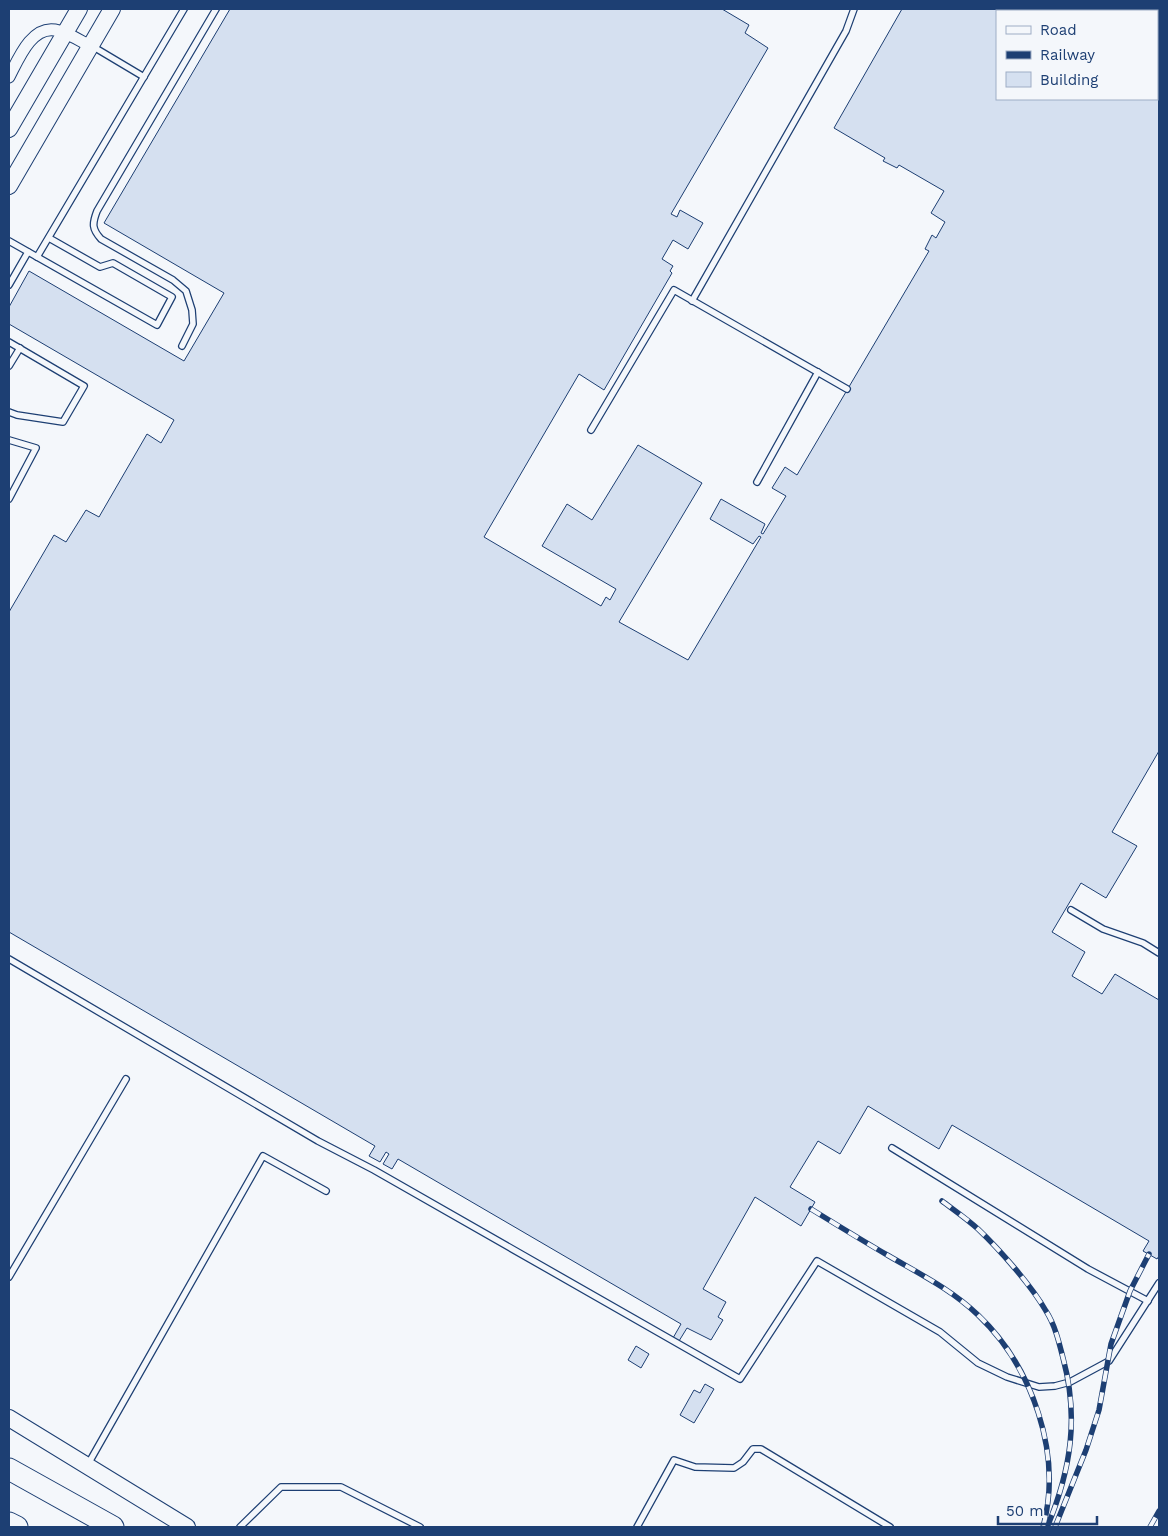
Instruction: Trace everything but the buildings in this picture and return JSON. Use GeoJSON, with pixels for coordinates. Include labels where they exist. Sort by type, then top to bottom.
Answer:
{"type":"FeatureCollection","features":[{"type":"Feature","properties":{"kind":"highway"},"geometry":{"type":"LineString","coordinates":[[9,1469],[113,1527]]}},
{"type":"Feature","properties":{"kind":"highway"},"geometry":{"type":"LineString","coordinates":[[9,1522],[17,1527]]}},
{"type":"Feature","properties":{"kind":"main road"},"geometry":{"type":"LineString","coordinates":[[9,129],[79,9]]}},
{"type":"Feature","properties":{"kind":"main road"},"geometry":{"type":"LineString","coordinates":[[9,186],[112,9]]}},
{"type":"Feature","properties":{"kind":"main road"},"geometry":{"type":"LineString","coordinates":[[9,1418],[187,1527]]}},
{"type":"Feature","properties":{"kind":"street"},"geometry":{"type":"LineString","coordinates":[[9,77],[26,47],[34,37],[43,31],[53,29],[90,46]]}},
{"type":"Feature","properties":{"kind":"lane"},"geometry":{"type":"LineString","coordinates":[[38,257],[184,9]]}},
{"type":"Feature","properties":{"kind":"lane"},"geometry":{"type":"LineString","coordinates":[[182,346],[193,324],[192,310],[186,291],[173,280],[101,239],[93,231],[93,222],[96,211],[216,9]]}},
{"type":"Feature","properties":{"kind":"lane"},"geometry":{"type":"LineString","coordinates":[[692,301],[846,31],[854,9]]}},
{"type":"Feature","properties":{"kind":"lane"},"geometry":{"type":"LineString","coordinates":[[90,46],[144,77]]}},
{"type":"Feature","properties":{"kind":"lane"},"geometry":{"type":"LineString","coordinates":[[9,241],[157,325],[172,297],[113,263],[100,267],[49,238]]}},
{"type":"Feature","properties":{"kind":"lane"},"geometry":{"type":"LineString","coordinates":[[9,284],[28,252]]}},
{"type":"Feature","properties":{"kind":"lane"},"geometry":{"type":"LineString","coordinates":[[591,430],[674,290],[847,389]]}},
{"type":"Feature","properties":{"kind":"lane"},"geometry":{"type":"LineString","coordinates":[[9,342],[84,386],[63,422],[9,412]]}},
{"type":"Feature","properties":{"kind":"lane"},"geometry":{"type":"LineString","coordinates":[[9,366],[20,348]]}},
{"type":"Feature","properties":{"kind":"lane"},"geometry":{"type":"LineString","coordinates":[[757,482],[818,372]]}},
{"type":"Feature","properties":{"kind":"lane"},"geometry":{"type":"LineString","coordinates":[[9,440],[36,448],[9,499]]}},
{"type":"Feature","properties":{"kind":"lane"},"geometry":{"type":"LineString","coordinates":[[1071,910],[1103,930],[1143,943],[1159,953]]}},
{"type":"Feature","properties":{"kind":"lane"},"geometry":{"type":"LineString","coordinates":[[9,959],[309,1136],[374,1170],[740,1379],[817,1261],[940,1332],[978,1363],[1007,1377],[1039,1387],[1055,1386],[1070,1382],[1109,1361],[1159,1283]]}},
{"type":"Feature","properties":{"kind":"lane"},"geometry":{"type":"LineString","coordinates":[[9,1277],[126,1078]]}},
{"type":"Feature","properties":{"kind":"lane"},"geometry":{"type":"LineString","coordinates":[[892,1148],[1088,1269],[1148,1301]]}},
{"type":"Feature","properties":{"kind":"lane"},"geometry":{"type":"LineString","coordinates":[[87,1466],[263,1156],[326,1191]]}},
{"type":"Feature","properties":{"kind":"lane"},"geometry":{"type":"LineString","coordinates":[[637,1527],[674,1460],[696,1467],[734,1468],[743,1462],[753,1449],[761,1449],[890,1527]]}},
{"type":"Feature","properties":{"kind":"lane"},"geometry":{"type":"LineString","coordinates":[[240,1527],[281,1487],[341,1487],[420,1527]]}},
{"type":"Feature","properties":{"kind":"railway"},"geometry":{"type":"LineString","coordinates":[[942,1201],[978,1229],[1015,1268],[1040,1301],[1049,1316],[1056,1334],[1068,1380],[1071,1422],[1067,1463],[1048,1525]]}},
{"type":"Feature","properties":{"kind":"railway"},"geometry":{"type":"LineString","coordinates":[[811,1209],[947,1290],[978,1315],[1014,1359],[1028,1385],[1045,1441],[1049,1470],[1048,1499],[1043,1527]]}},
{"type":"Feature","properties":{"kind":"railway"},"geometry":{"type":"LineString","coordinates":[[1055,1527],[1086,1450],[1099,1410],[1111,1344],[1130,1291],[1149,1254]]}},
{"type":"Feature","properties":{"kind":"railway"},"geometry":{"type":"LineString","coordinates":[[1150,1527],[1159,1511]]}}]}
